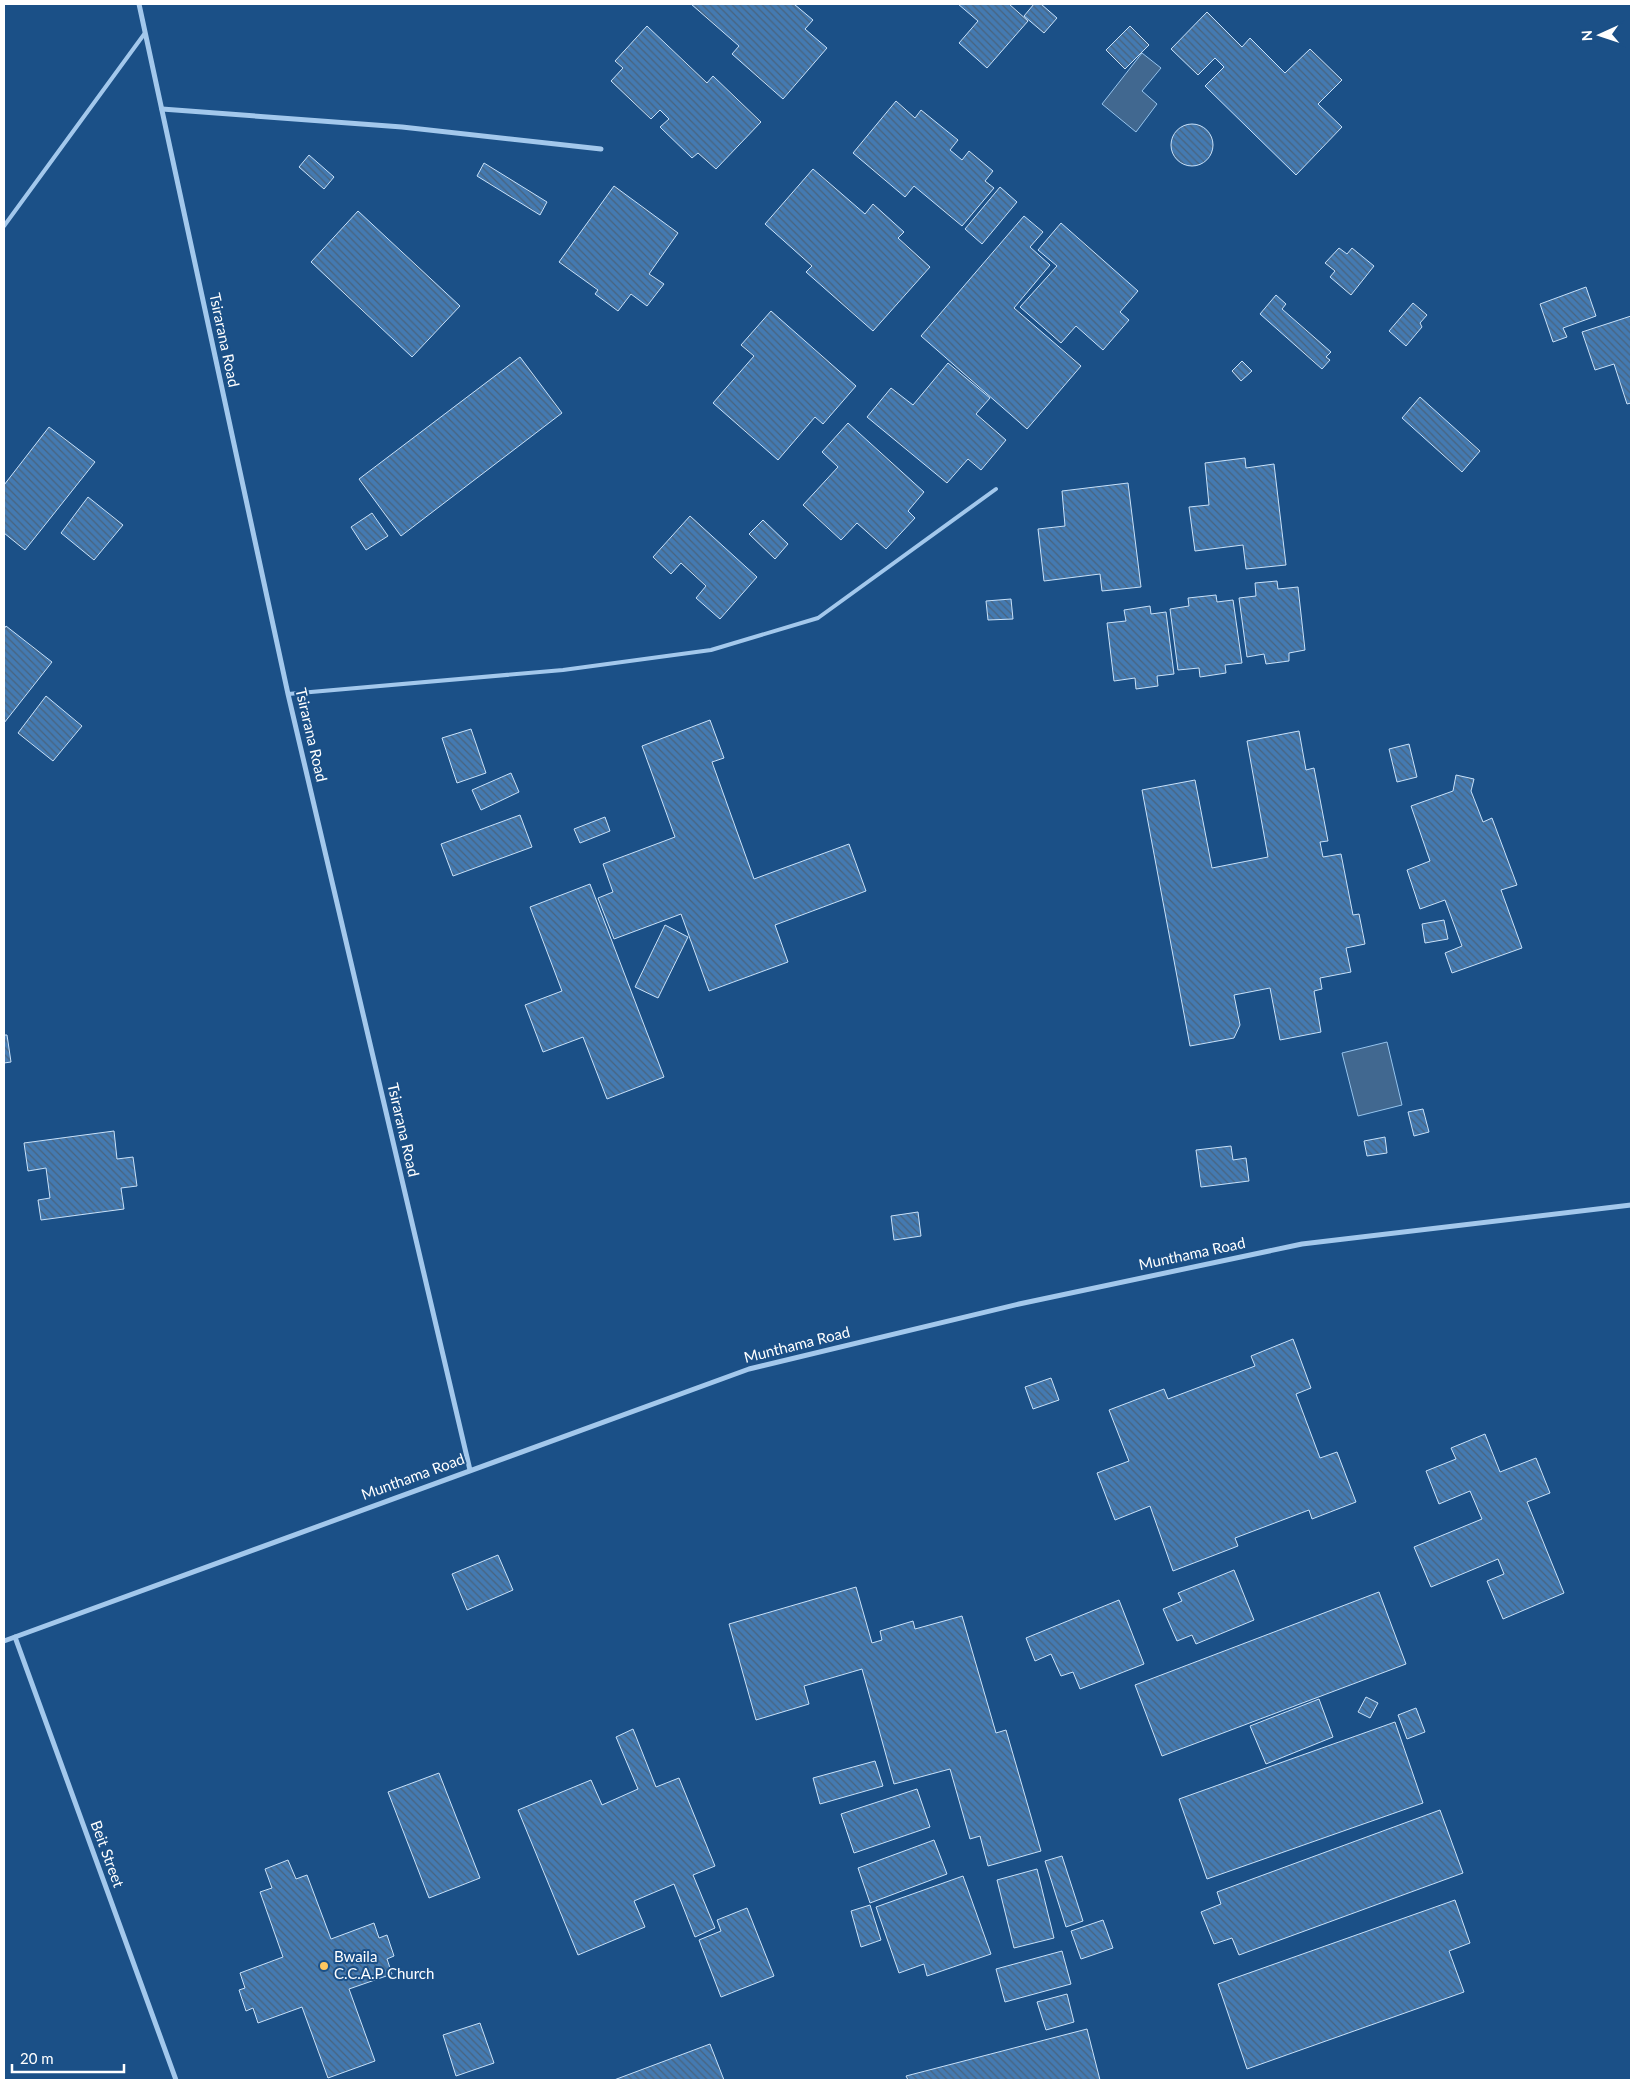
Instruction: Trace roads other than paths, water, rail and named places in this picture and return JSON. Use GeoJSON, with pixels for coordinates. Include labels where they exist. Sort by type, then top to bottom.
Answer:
{"type":"FeatureCollection","features":[{"type":"Feature","properties":{"kind":"street","name":"Tsirarana Road"},"geometry":{"type":"LineString","coordinates":[[138,4],[288,694],[470,1470]]}},
{"type":"Feature","properties":{"kind":"street"},"geometry":{"type":"LineString","coordinates":[[162,109],[402,127],[601,149]]}},
{"type":"Feature","properties":{"kind":"street","name":"Munthama Road"},"geometry":{"type":"LineString","coordinates":[[4,1641],[749,1369],[1019,1304],[1302,1244],[1631,1205]]}},
{"type":"Feature","properties":{"kind":"street","name":"Beit Street"},"geometry":{"type":"LineString","coordinates":[[15,1637],[176,2080]]}},
{"type":"Feature","properties":{"kind":"lane"},"geometry":{"type":"LineString","coordinates":[[4,226],[145,33]]}},
{"type":"Feature","properties":{"kind":"lane"},"geometry":{"type":"LineString","coordinates":[[288,694],[563,670],[711,650],[818,618],[996,488]]}},
{"type":"Feature","properties":{"kind":"water"},"geometry":{"type":"Polygon","coordinates":[[[1142,53],[1161,68],[1142,91],[1157,104],[1136,132],[1102,104],[1142,53]]]}},
{"type":"Feature","properties":{"kind":"water"},"geometry":{"type":"Polygon","coordinates":[[[1387,1042],[1402,1105],[1358,1116],[1342,1053],[1387,1042]]]}},
{"type":"Feature","properties":{"kind":"place","name":"Bwaila C.C.A.P Church"},"geometry":{"type":"Point","coordinates":[324,1966]}}]}
